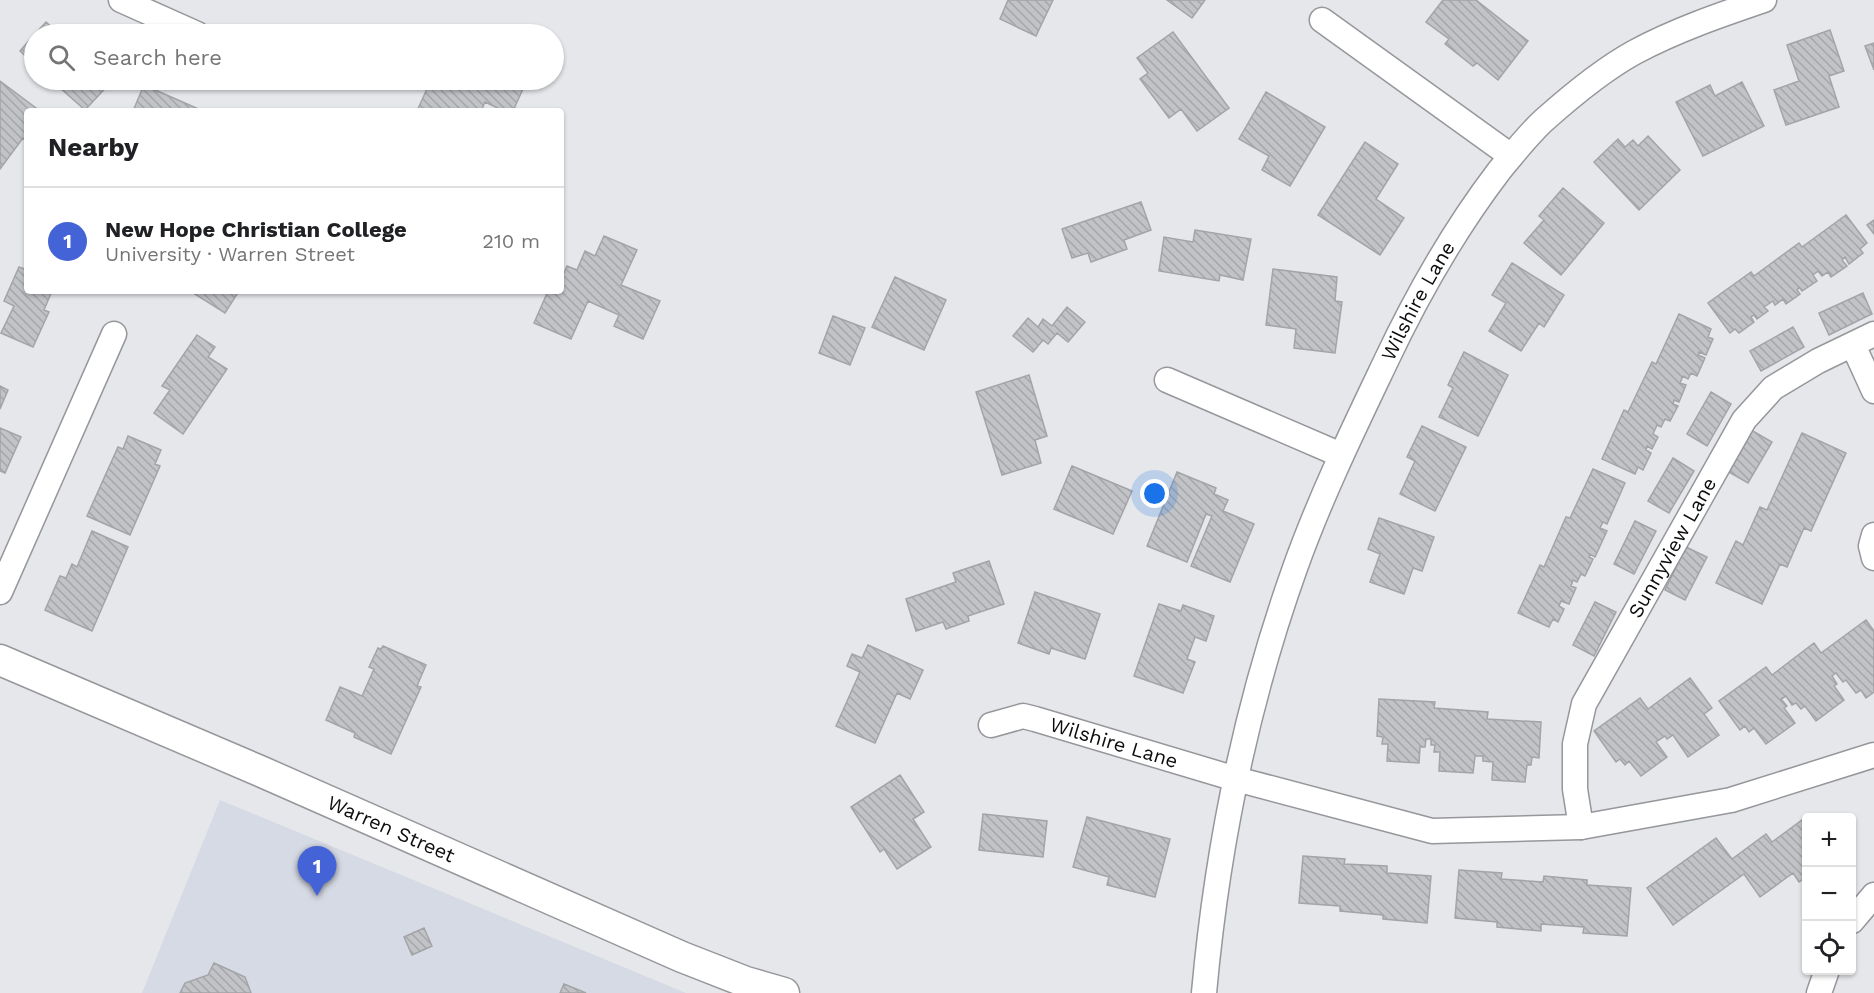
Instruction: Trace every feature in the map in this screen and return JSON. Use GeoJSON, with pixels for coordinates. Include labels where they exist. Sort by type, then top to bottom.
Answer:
{"type":"FeatureCollection","features":[{"type":"Feature","properties":{"kind":"street"},"geometry":{"type":"LineString","coordinates":[[121,0],[175,24]]}},
{"type":"Feature","properties":{"kind":"street","name":"Wilshire Lane"},"geometry":{"type":"LineString","coordinates":[[1204,993],[1219,873],[1236,779],[1253,706],[1278,620],[1296,566],[1341,455],[1411,307],[1480,196],[1511,156],[1541,123],[1589,84],[1633,53],[1687,27],[1764,0]]}},
{"type":"Feature","properties":{"kind":"street"},"geometry":{"type":"LineString","coordinates":[[1322,20],[1511,156]]}},
{"type":"Feature","properties":{"kind":"street"},"geometry":{"type":"LineString","coordinates":[[0,592],[114,334]]}},
{"type":"Feature","properties":{"kind":"street"},"geometry":{"type":"LineString","coordinates":[[1863,339],[1874,391]]}},
{"type":"Feature","properties":{"kind":"street","name":"Sunnyview Lane"},"geometry":{"type":"LineString","coordinates":[[1581,827],[1575,789],[1575,744],[1584,704],[1744,420],[1773,388],[1818,361],[1863,339]]}},
{"type":"Feature","properties":{"kind":"street"},"geometry":{"type":"LineString","coordinates":[[1167,380],[1341,455]]}},
{"type":"Feature","properties":{"kind":"street"},"geometry":{"type":"LineString","coordinates":[[1874,535],[1871,546],[1874,558]]}},
{"type":"Feature","properties":{"kind":"street","name":"Warren Street"},"geometry":{"type":"LineString","coordinates":[[0,660],[260,771],[682,957],[746,982],[784,993]]}},
{"type":"Feature","properties":{"kind":"street","name":"Wilshire Lane"},"geometry":{"type":"LineString","coordinates":[[991,725],[1023,716],[1035,718],[1236,779]]}},
{"type":"Feature","properties":{"kind":"street"},"geometry":{"type":"LineString","coordinates":[[1236,779],[1432,831],[1581,827],[1731,800],[1874,755]]}},
{"type":"Feature","properties":{"kind":"street"},"geometry":{"type":"LineString","coordinates":[[1856,915],[1874,895]]}},
{"type":"Feature","properties":{"kind":"street"},"geometry":{"type":"LineString","coordinates":[[1819,993],[1825,975]]}},
{"type":"Feature","properties":{"kind":"shaded area"},"geometry":{"type":"Polygon","coordinates":[[[220,800],[686,993],[142,993],[220,800]]]}},
{"type":"Feature","properties":{"kind":"building"},"geometry":{"type":"Polygon","coordinates":[[[1008,0],[1053,0],[1036,36],[1000,19],[1008,0]]]}},
{"type":"Feature","properties":{"kind":"building"},"geometry":{"type":"Polygon","coordinates":[[[1167,0],[1205,0],[1192,18],[1167,0]]]}},
{"type":"Feature","properties":{"kind":"building"},"geometry":{"type":"Polygon","coordinates":[[[1443,0],[1476,0],[1528,41],[1498,80],[1477,63],[1473,66],[1445,44],[1449,39],[1426,22],[1443,0]]]}},
{"type":"Feature","properties":{"kind":"building"},"geometry":{"type":"Polygon","coordinates":[[[1830,30],[1844,71],[1829,76],[1839,107],[1786,125],[1774,90],[1799,81],[1787,45],[1830,30]]]}},
{"type":"Feature","properties":{"kind":"building"},"geometry":{"type":"Polygon","coordinates":[[[1173,32],[1229,108],[1197,131],[1181,109],[1169,118],[1140,79],[1148,73],[1137,58],[1173,32]]]}},
{"type":"Feature","properties":{"kind":"building"},"geometry":{"type":"Polygon","coordinates":[[[1874,43],[1874,70],[1865,46],[1874,43]]]}},
{"type":"Feature","properties":{"kind":"building"},"geometry":{"type":"Polygon","coordinates":[[[0,81],[36,108],[24,108],[24,139],[0,169],[0,81]]]}},
{"type":"Feature","properties":{"kind":"building"},"geometry":{"type":"Polygon","coordinates":[[[1742,82],[1764,126],[1703,156],[1676,102],[1710,85],[1715,96],[1742,82]]]}},
{"type":"Feature","properties":{"kind":"building"},"geometry":{"type":"Polygon","coordinates":[[[62,90],[104,90],[87,108],[83,108],[62,90]]]}},
{"type":"Feature","properties":{"kind":"building"},"geometry":{"type":"Polygon","coordinates":[[[142,90],[155,90],[196,108],[134,108],[142,90]]]}},
{"type":"Feature","properties":{"kind":"building"},"geometry":{"type":"Polygon","coordinates":[[[426,90],[522,90],[514,108],[498,108],[485,102],[482,108],[418,108],[426,90]]]}},
{"type":"Feature","properties":{"kind":"building"},"geometry":{"type":"Polygon","coordinates":[[[1266,92],[1325,127],[1290,186],[1262,170],[1269,156],[1239,139],[1266,92]]]}},
{"type":"Feature","properties":{"kind":"building"},"geometry":{"type":"Polygon","coordinates":[[[1648,136],[1680,170],[1639,210],[1594,162],[1618,139],[1625,147],[1633,140],[1638,146],[1648,136]]]}},
{"type":"Feature","properties":{"kind":"building"},"geometry":{"type":"Polygon","coordinates":[[[1365,142],[1398,164],[1376,199],[1404,218],[1380,255],[1318,215],[1365,142]]]}},
{"type":"Feature","properties":{"kind":"building"},"geometry":{"type":"Polygon","coordinates":[[[1563,188],[1604,223],[1561,275],[1524,243],[1544,220],[1539,216],[1563,188]]]}},
{"type":"Feature","properties":{"kind":"building"},"geometry":{"type":"Polygon","coordinates":[[[1141,202],[1151,230],[1124,240],[1127,249],[1091,262],[1088,253],[1072,258],[1062,229],[1141,202]]]}},
{"type":"Feature","properties":{"kind":"building"},"geometry":{"type":"Polygon","coordinates":[[[1846,215],[1867,243],[1860,249],[1863,253],[1849,264],[1845,257],[1842,260],[1847,266],[1831,277],[1828,272],[1822,276],[1818,271],[1813,275],[1817,281],[1802,291],[1799,287],[1797,290],[1800,294],[1786,304],[1783,299],[1775,305],[1773,301],[1764,307],[1768,311],[1757,319],[1754,315],[1751,317],[1754,322],[1739,333],[1735,329],[1730,333],[1708,303],[1751,272],[1754,276],[1799,243],[1802,247],[1846,215]]]}},
{"type":"Feature","properties":{"kind":"building"},"geometry":{"type":"Polygon","coordinates":[[[1874,220],[1874,234],[1867,225],[1874,220]]]}},
{"type":"Feature","properties":{"kind":"building"},"geometry":{"type":"Polygon","coordinates":[[[1195,230],[1251,239],[1243,280],[1220,275],[1219,281],[1159,271],[1164,237],[1193,242],[1195,230]]]}},
{"type":"Feature","properties":{"kind":"building"},"geometry":{"type":"Polygon","coordinates":[[[604,236],[637,250],[621,285],[660,301],[643,339],[614,326],[619,315],[588,301],[571,339],[534,323],[547,294],[564,294],[564,273],[567,266],[577,270],[585,251],[595,256],[604,236]]]}},
{"type":"Feature","properties":{"kind":"building"},"geometry":{"type":"Polygon","coordinates":[[[1512,263],[1564,295],[1544,327],[1539,323],[1521,351],[1489,331],[1506,303],[1492,295],[1512,263]]]}},
{"type":"Feature","properties":{"kind":"building"},"geometry":{"type":"Polygon","coordinates":[[[19,267],[24,269],[24,294],[51,294],[44,310],[49,312],[33,347],[1,333],[14,306],[4,301],[19,267]]]}},
{"type":"Feature","properties":{"kind":"building"},"geometry":{"type":"Polygon","coordinates":[[[1273,269],[1337,277],[1335,301],[1342,302],[1335,353],[1294,348],[1296,329],[1266,325],[1273,269]]]}},
{"type":"Feature","properties":{"kind":"building"},"geometry":{"type":"Polygon","coordinates":[[[895,277],[946,300],[924,350],[872,327],[895,277]]]}},
{"type":"Feature","properties":{"kind":"building"},"geometry":{"type":"Polygon","coordinates":[[[1863,293],[1872,314],[1829,335],[1819,313],[1863,293]]]}},
{"type":"Feature","properties":{"kind":"building"},"geometry":{"type":"Polygon","coordinates":[[[195,294],[237,294],[225,313],[195,294]]]}},
{"type":"Feature","properties":{"kind":"building"},"geometry":{"type":"Polygon","coordinates":[[[1067,307],[1085,322],[1068,342],[1057,333],[1048,344],[1043,340],[1033,352],[1013,336],[1028,318],[1038,327],[1043,319],[1052,326],[1067,307]]]}},
{"type":"Feature","properties":{"kind":"building"},"geometry":{"type":"Polygon","coordinates":[[[1679,314],[1711,329],[1708,337],[1713,339],[1706,355],[1699,352],[1698,355],[1705,358],[1697,376],[1691,373],[1688,379],[1683,376],[1680,383],[1686,385],[1679,402],[1674,400],[1673,404],[1678,406],[1670,421],[1665,419],[1661,427],[1657,425],[1653,434],[1658,437],[1652,449],[1647,446],[1646,450],[1651,453],[1643,470],[1638,467],[1635,474],[1602,459],[1624,410],[1628,412],[1652,362],[1656,364],[1679,314]]]}},
{"type":"Feature","properties":{"kind":"building"},"geometry":{"type":"Polygon","coordinates":[[[833,316],[865,328],[850,365],[819,353],[833,316]]]}},
{"type":"Feature","properties":{"kind":"building"},"geometry":{"type":"Polygon","coordinates":[[[1793,327],[1804,347],[1761,371],[1750,351],[1793,327]]]}},
{"type":"Feature","properties":{"kind":"building"},"geometry":{"type":"Polygon","coordinates":[[[197,335],[215,347],[208,357],[227,369],[183,434],[154,413],[170,390],[162,386],[197,335]]]}},
{"type":"Feature","properties":{"kind":"building"},"geometry":{"type":"Polygon","coordinates":[[[1464,352],[1508,375],[1478,436],[1439,417],[1453,388],[1448,385],[1464,352]]]}},
{"type":"Feature","properties":{"kind":"building"},"geometry":{"type":"Polygon","coordinates":[[[1029,375],[1047,436],[1035,440],[1041,463],[1002,475],[976,392],[1029,375]]]}},
{"type":"Feature","properties":{"kind":"building"},"geometry":{"type":"Polygon","coordinates":[[[0,386],[8,390],[0,409],[0,386]]]}},
{"type":"Feature","properties":{"kind":"building"},"geometry":{"type":"Polygon","coordinates":[[[1711,392],[1731,404],[1707,446],[1687,434],[1711,392]]]}},
{"type":"Feature","properties":{"kind":"building"},"geometry":{"type":"Polygon","coordinates":[[[1422,426],[1466,447],[1435,511],[1400,494],[1415,461],[1407,457],[1422,426]]]}},
{"type":"Feature","properties":{"kind":"building"},"geometry":{"type":"Polygon","coordinates":[[[0,428],[21,437],[5,473],[0,471],[0,428]]]}},
{"type":"Feature","properties":{"kind":"building"},"geometry":{"type":"Polygon","coordinates":[[[1751,430],[1772,442],[1748,483],[1727,471],[1751,430]]]}},
{"type":"Feature","properties":{"kind":"building"},"geometry":{"type":"Polygon","coordinates":[[[1802,433],[1846,453],[1811,531],[1804,528],[1787,567],[1780,564],[1762,604],[1716,583],[1736,541],[1743,545],[1760,507],[1767,510],[1802,433]]]}},
{"type":"Feature","properties":{"kind":"building"},"geometry":{"type":"Polygon","coordinates":[[[128,436],[161,450],[155,464],[160,466],[130,535],[87,516],[118,447],[123,449],[128,436]]]}},
{"type":"Feature","properties":{"kind":"building"},"geometry":{"type":"Polygon","coordinates":[[[1673,458],[1694,471],[1669,513],[1648,501],[1673,458]]]}},
{"type":"Feature","properties":{"kind":"building"},"geometry":{"type":"Polygon","coordinates":[[[1072,466],[1132,491],[1113,534],[1054,509],[1072,466]]]}},
{"type":"Feature","properties":{"kind":"building"},"geometry":{"type":"Polygon","coordinates":[[[1593,469],[1625,483],[1607,524],[1603,522],[1600,528],[1607,531],[1595,557],[1590,554],[1589,557],[1593,559],[1585,576],[1581,574],[1577,582],[1573,580],[1571,586],[1576,588],[1569,604],[1561,601],[1559,606],[1564,609],[1558,622],[1553,619],[1549,627],[1518,613],[1540,565],[1544,567],[1566,517],[1570,518],[1593,469]]]}},
{"type":"Feature","properties":{"kind":"building"},"geometry":{"type":"Polygon","coordinates":[[[1177,472],[1216,488],[1214,494],[1228,500],[1223,511],[1254,524],[1230,582],[1191,566],[1212,516],[1206,514],[1187,562],[1147,546],[1177,472]]]}},
{"type":"Feature","properties":{"kind":"building"},"geometry":{"type":"Polygon","coordinates":[[[1379,518],[1434,537],[1422,571],[1413,568],[1404,594],[1370,582],[1380,554],[1368,549],[1379,518]]]}},
{"type":"Feature","properties":{"kind":"building"},"geometry":{"type":"Polygon","coordinates":[[[1635,521],[1656,531],[1634,574],[1614,564],[1635,521]]]}},
{"type":"Feature","properties":{"kind":"building"},"geometry":{"type":"Polygon","coordinates":[[[92,531],[128,547],[92,631],[45,610],[60,576],[66,578],[72,564],[77,567],[92,531]]]}},
{"type":"Feature","properties":{"kind":"building"},"geometry":{"type":"Polygon","coordinates":[[[1686,547],[1707,557],[1685,600],[1665,590],[1686,547]]]}},
{"type":"Feature","properties":{"kind":"building"},"geometry":{"type":"Polygon","coordinates":[[[989,561],[1004,604],[968,616],[969,621],[946,629],[943,622],[916,631],[906,599],[956,582],[953,573],[989,561]]]}},
{"type":"Feature","properties":{"kind":"building"},"geometry":{"type":"Polygon","coordinates":[[[1035,592],[1100,614],[1085,659],[1051,648],[1049,654],[1018,643],[1035,592]]]}},
{"type":"Feature","properties":{"kind":"building"},"geometry":{"type":"Polygon","coordinates":[[[1595,602],[1616,612],[1594,656],[1573,645],[1595,602]]]}},
{"type":"Feature","properties":{"kind":"building"},"geometry":{"type":"Polygon","coordinates":[[[1159,604],[1181,611],[1183,605],[1214,616],[1206,641],[1195,637],[1187,659],[1195,662],[1183,693],[1134,676],[1159,604]]]}},
{"type":"Feature","properties":{"kind":"building"},"geometry":{"type":"Polygon","coordinates":[[[1866,620],[1874,631],[1874,692],[1866,698],[1861,690],[1856,693],[1846,680],[1843,682],[1836,673],[1832,676],[1837,684],[1834,686],[1844,700],[1816,721],[1805,706],[1801,709],[1796,703],[1792,705],[1786,696],[1781,699],[1787,706],[1784,708],[1795,723],[1766,744],[1754,728],[1749,732],[1745,726],[1740,730],[1719,701],[1766,667],[1772,675],[1814,643],[1821,653],[1866,620]]]}},
{"type":"Feature","properties":{"kind":"building"},"geometry":{"type":"Polygon","coordinates":[[[868,645],[923,670],[910,699],[897,693],[875,743],[836,726],[860,672],[847,666],[852,654],[862,658],[868,645]]]}},
{"type":"Feature","properties":{"kind":"building"},"geometry":{"type":"Polygon","coordinates":[[[383,646],[426,665],[417,686],[421,687],[391,754],[354,737],[355,733],[326,720],[340,687],[362,696],[374,669],[369,667],[378,648],[381,649],[383,646]]]}},
{"type":"Feature","properties":{"kind":"building"},"geometry":{"type":"Polygon","coordinates":[[[1690,678],[1712,708],[1704,714],[1719,735],[1688,757],[1673,735],[1667,739],[1665,736],[1656,742],[1667,757],[1641,776],[1629,761],[1625,765],[1620,759],[1616,762],[1594,731],[1640,698],[1648,709],[1690,678]]]}},
{"type":"Feature","properties":{"kind":"building"},"geometry":{"type":"Polygon","coordinates":[[[1379,699],[1435,702],[1434,708],[1488,712],[1487,719],[1541,722],[1539,758],[1532,757],[1531,765],[1527,765],[1525,782],[1492,780],[1493,762],[1483,761],[1483,756],[1475,756],[1473,773],[1439,771],[1440,752],[1434,752],[1435,745],[1431,745],[1431,739],[1426,739],[1425,747],[1420,747],[1419,763],[1387,761],[1388,744],[1382,744],[1383,737],[1377,736],[1379,699]]]}},
{"type":"Feature","properties":{"kind":"building"},"geometry":{"type":"Polygon","coordinates":[[[900,775],[924,812],[913,819],[931,847],[897,869],[884,849],[880,852],[851,807],[900,775]]]}},
{"type":"Feature","properties":{"kind":"building"},"geometry":{"type":"Polygon","coordinates":[[[983,814],[1047,821],[1043,857],[979,850],[983,814]]]}},
{"type":"Feature","properties":{"kind":"building"},"geometry":{"type":"Polygon","coordinates":[[[1087,817],[1170,839],[1155,897],[1107,885],[1109,877],[1073,867],[1087,817]]]}},
{"type":"Feature","properties":{"kind":"building"},"geometry":{"type":"Polygon","coordinates":[[[1802,820],[1802,880],[1799,882],[1793,873],[1760,897],[1744,874],[1673,925],[1647,888],[1716,838],[1732,859],[1766,834],[1772,842],[1802,820]]]}},
{"type":"Feature","properties":{"kind":"building"},"geometry":{"type":"Polygon","coordinates":[[[1303,856],[1345,859],[1344,864],[1387,866],[1387,873],[1431,876],[1427,923],[1383,919],[1383,915],[1340,911],[1340,906],[1299,903],[1303,856]]]}},
{"type":"Feature","properties":{"kind":"building"},"geometry":{"type":"Polygon","coordinates":[[[1459,870],[1502,873],[1501,879],[1543,882],[1544,876],[1587,880],[1587,885],[1631,888],[1627,936],[1583,933],[1584,927],[1541,924],[1541,931],[1497,927],[1497,922],[1455,918],[1459,870]]]}},
{"type":"Feature","properties":{"kind":"building"},"geometry":{"type":"Polygon","coordinates":[[[424,928],[432,946],[412,955],[404,937],[424,928]]]}},
{"type":"Feature","properties":{"kind":"building"},"geometry":{"type":"Polygon","coordinates":[[[214,963],[245,977],[251,993],[180,993],[185,983],[208,975],[214,963]]]}},
{"type":"Feature","properties":{"kind":"building"},"geometry":{"type":"Polygon","coordinates":[[[564,984],[586,993],[560,993],[564,984]]]}},
{"type":"Feature","properties":{"kind":"place","name":"New Hope Christian College"},"geometry":{"type":"Point","coordinates":[317,896]}}]}
